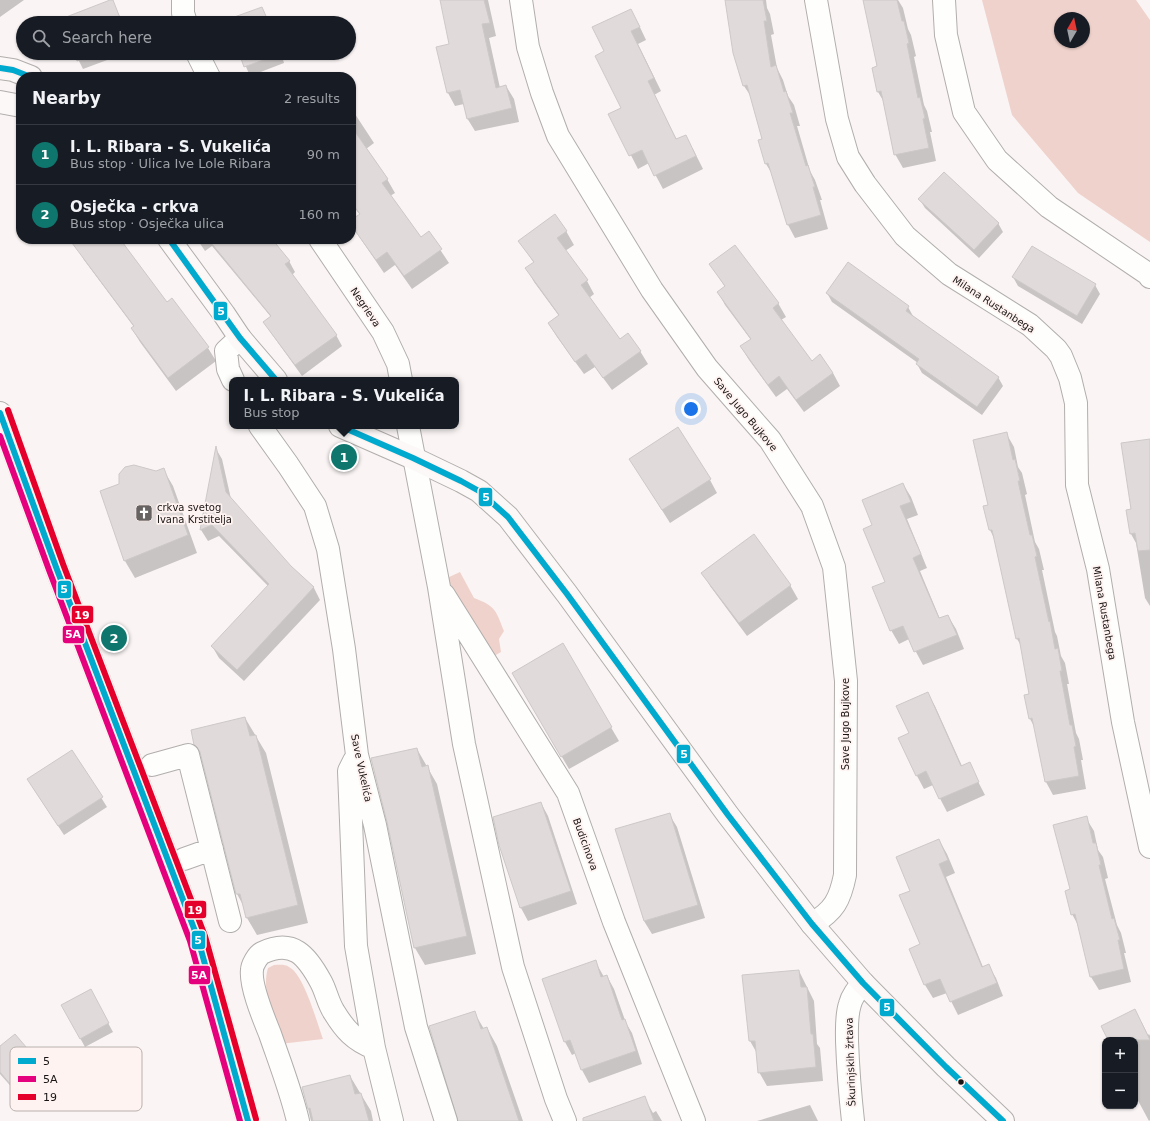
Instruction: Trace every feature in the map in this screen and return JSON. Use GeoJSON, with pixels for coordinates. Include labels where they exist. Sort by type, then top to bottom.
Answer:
{"type":"FeatureCollection","features":[{"type":"Feature","properties":{"kind":"street"},"geometry":{"type":"LineString","coordinates":[[183,0],[184,16]]}},
{"type":"Feature","properties":{"kind":"street","name":"Save Jugo Bujkove"},"geometry":{"type":"LineString","coordinates":[[520,0],[528,47],[542,93],[558,136],[652,290],[707,368],[770,440],[812,506],[834,567],[846,681],[845,875],[842,892],[834,905],[825,917],[812,924]]}},
{"type":"Feature","properties":{"kind":"street","name":"Milana Rustanbega"},"geometry":{"type":"LineString","coordinates":[[816,0],[837,119],[848,157],[865,184],[905,236],[949,274],[1030,325],[1056,348],[1070,378],[1076,403],[1077,485],[1098,569],[1123,722],[1150,847]]}},
{"type":"Feature","properties":{"kind":"street"},"geometry":{"type":"LineString","coordinates":[[944,0],[946,35],[964,112],[997,160],[1049,207],[1148,274],[1150,277]]}},
{"type":"Feature","properties":{"kind":"street"},"geometry":{"type":"LineString","coordinates":[[201,60],[207,72]]}},
{"type":"Feature","properties":{"kind":"street"},"geometry":{"type":"LineString","coordinates":[[0,68],[18,72]]}},
{"type":"Feature","properties":{"kind":"street"},"geometry":{"type":"LineString","coordinates":[[173,244],[240,338],[273,377]]}},
{"type":"Feature","properties":{"kind":"street","name":"Negrieva"},"geometry":{"type":"LineString","coordinates":[[323,244],[383,332],[398,364],[400,377]]}},
{"type":"Feature","properties":{"kind":"street"},"geometry":{"type":"LineString","coordinates":[[232,377],[228,369],[226,351],[240,338]]}},
{"type":"Feature","properties":{"kind":"street"},"geometry":{"type":"LineString","coordinates":[[0,413],[59,574],[198,939],[248,1121]]}},
{"type":"Feature","properties":{"kind":"street","name":"Save Vukelića"},"geometry":{"type":"LineString","coordinates":[[262,429],[288,465],[314,506],[328,549],[344,649],[357,755],[375,825],[416,1027],[446,1121]]}},
{"type":"Feature","properties":{"kind":"street"},"geometry":{"type":"LineString","coordinates":[[347,429],[461,481],[479,491],[508,517],[568,594],[728,815],[812,924],[863,983],[994,1118]]}},
{"type":"Feature","properties":{"kind":"street"},"geometry":{"type":"LineString","coordinates":[[408,429],[439,587],[464,744],[513,967],[556,1100],[565,1121]]}},
{"type":"Feature","properties":{"kind":"street","name":"Budicinova"},"geometry":{"type":"LineString","coordinates":[[439,587],[568,793],[614,922],[694,1121]]}},
{"type":"Feature","properties":{"kind":"street"},"geometry":{"type":"LineString","coordinates":[[152,765],[188,755],[230,921]]}},
{"type":"Feature","properties":{"kind":"street"},"geometry":{"type":"LineString","coordinates":[[357,755],[349,771],[356,946],[374,1048],[392,1121]]}},
{"type":"Feature","properties":{"kind":"street"},"geometry":{"type":"LineString","coordinates":[[184,859],[212,849]]}},
{"type":"Feature","properties":{"kind":"street"},"geometry":{"type":"LineString","coordinates":[[298,1121],[291,1092],[258,1003],[254,986],[251,970],[259,954],[281,946],[296,950],[305,956],[321,982],[333,1011],[349,1032],[361,1043],[374,1048]]}},
{"type":"Feature","properties":{"kind":"street","name":"Škurinjskih žrtava"},"geometry":{"type":"LineString","coordinates":[[853,1121],[849,1087],[847,1024],[850,1003],[863,983]]}},
{"type":"Feature","properties":{"kind":"shaded area"},"geometry":{"type":"Polygon","coordinates":[[[982,0],[1136,0],[1150,20],[1150,242],[1078,193],[1012,115],[982,0]]]}},
{"type":"Feature","properties":{"kind":"shaded area"},"geometry":{"type":"Polygon","coordinates":[[[460,572],[474,598],[487,604],[497,614],[504,631],[499,639],[501,652],[489,659],[447,578],[460,572]]]}},
{"type":"Feature","properties":{"kind":"shaded area"},"geometry":{"type":"Polygon","coordinates":[[[274,965],[287,966],[295,971],[305,989],[323,1039],[280,1044],[269,1006],[266,986],[268,968],[274,965]]]}},
{"type":"Feature","properties":{"kind":"building"},"geometry":{"type":"Polygon","coordinates":[[[113,0],[119,16],[69,16],[113,0]]]}},
{"type":"Feature","properties":{"kind":"building"},"geometry":{"type":"Polygon","coordinates":[[[440,0],[484,0],[490,23],[482,24],[496,88],[506,85],[512,108],[467,119],[460,90],[447,93],[436,47],[449,44],[440,0]]]}},
{"type":"Feature","properties":{"kind":"building"},"geometry":{"type":"Polygon","coordinates":[[[725,0],[763,0],[767,21],[764,21],[771,67],[776,65],[784,92],[786,91],[793,113],[790,113],[806,166],[808,165],[815,187],[813,187],[821,215],[787,225],[768,163],[765,164],[758,140],[762,139],[747,85],[743,86],[733,53],[725,0]]]}},
{"type":"Feature","properties":{"kind":"building"},"geometry":{"type":"Polygon","coordinates":[[[863,0],[897,0],[909,43],[907,44],[918,98],[920,97],[925,118],[923,119],[929,148],[894,155],[881,91],[877,92],[872,68],[877,66],[863,0]]]}},
{"type":"Feature","properties":{"kind":"building"},"geometry":{"type":"Polygon","coordinates":[[[262,7],[266,16],[237,16],[262,7]]]}},
{"type":"Feature","properties":{"kind":"building"},"geometry":{"type":"Polygon","coordinates":[[[631,9],[640,27],[631,31],[654,78],[648,81],[676,139],[686,135],[696,156],[654,176],[642,150],[629,156],[608,114],[621,108],[595,56],[604,51],[592,27],[631,9]]]}},
{"type":"Feature","properties":{"kind":"building"},"geometry":{"type":"Polygon","coordinates":[[[242,60],[263,60],[244,67],[242,60]]]}},
{"type":"Feature","properties":{"kind":"building"},"geometry":{"type":"Polygon","coordinates":[[[356,133],[388,179],[382,183],[421,237],[429,231],[442,249],[404,276],[387,252],[376,260],[356,232],[356,217],[360,214],[356,209],[356,133]]]}},
{"type":"Feature","properties":{"kind":"building"},"geometry":{"type":"Polygon","coordinates":[[[944,172],[999,223],[974,250],[918,199],[944,172]]]}},
{"type":"Feature","properties":{"kind":"building"},"geometry":{"type":"Polygon","coordinates":[[[555,214],[567,231],[557,238],[588,280],[581,285],[620,339],[628,333],[641,351],[603,378],[586,354],[575,362],[548,323],[559,315],[525,268],[534,262],[518,241],[555,214]]]}},
{"type":"Feature","properties":{"kind":"building"},"geometry":{"type":"Polygon","coordinates":[[[73,244],[124,244],[167,302],[172,298],[209,347],[168,378],[131,328],[134,326],[73,244]]]}},
{"type":"Feature","properties":{"kind":"building"},"geometry":{"type":"Polygon","coordinates":[[[212,244],[276,244],[290,261],[285,264],[337,335],[295,365],[263,322],[271,316],[212,244]]]}},
{"type":"Feature","properties":{"kind":"building"},"geometry":{"type":"Polygon","coordinates":[[[735,245],[779,303],[773,308],[812,361],[820,354],[833,373],[796,400],[779,376],[768,385],[740,346],[751,339],[717,292],[725,286],[709,264],[735,245]]]}},
{"type":"Feature","properties":{"kind":"building"},"geometry":{"type":"Polygon","coordinates":[[[1032,246],[1096,284],[1077,316],[1012,277],[1032,246]]]}},
{"type":"Feature","properties":{"kind":"building"},"geometry":{"type":"Polygon","coordinates":[[[848,262],[909,306],[906,311],[999,377],[977,407],[916,364],[919,359],[826,293],[848,262]]]}},
{"type":"Feature","properties":{"kind":"building"},"geometry":{"type":"Polygon","coordinates":[[[678,427],[711,479],[662,510],[629,459],[678,427]]]}},
{"type":"Feature","properties":{"kind":"building"},"geometry":{"type":"Polygon","coordinates":[[[1007,432],[1013,460],[1015,459],[1020,481],[1018,481],[1030,535],[1032,535],[1037,556],[1035,557],[1055,649],[1058,648],[1062,671],[1060,671],[1070,725],[1072,725],[1076,746],[1074,747],[1079,776],[1045,782],[1032,718],[1029,719],[1024,695],[1029,694],[1019,638],[1016,639],[992,530],[989,530],[983,506],[988,505],[973,440],[1007,432]]]}},
{"type":"Feature","properties":{"kind":"building"},"geometry":{"type":"Polygon","coordinates":[[[1150,439],[1150,550],[1138,551],[1135,533],[1130,534],[1126,510],[1131,509],[1121,443],[1150,439]]]}},
{"type":"Feature","properties":{"kind":"building"},"geometry":{"type":"Polygon","coordinates":[[[216,446],[226,492],[291,566],[314,587],[237,670],[211,646],[269,584],[212,525],[200,530],[216,446]]]}},
{"type":"Feature","properties":{"kind":"building","name":"crkva svetog Ivana Krstitelja"},"geometry":{"type":"Polygon","coordinates":[[[134,465],[156,471],[164,468],[188,535],[124,561],[100,491],[119,484],[119,474],[125,467],[134,465]]]}},
{"type":"Feature","properties":{"kind":"building"},"geometry":{"type":"Polygon","coordinates":[[[903,483],[911,502],[900,506],[921,554],[913,558],[939,618],[948,615],[957,635],[914,652],[903,626],[890,631],[872,587],[885,582],[863,529],[872,525],[862,500],[903,483]]]}},
{"type":"Feature","properties":{"kind":"building"},"geometry":{"type":"Polygon","coordinates":[[[754,534],[791,585],[739,623],[701,573],[754,534]]]}},
{"type":"Feature","properties":{"kind":"building"},"geometry":{"type":"Polygon","coordinates":[[[563,643],[612,727],[561,757],[512,673],[563,643]]]}},
{"type":"Feature","properties":{"kind":"building"},"geometry":{"type":"Polygon","coordinates":[[[928,692],[961,766],[970,762],[979,782],[939,799],[926,771],[916,776],[898,738],[909,733],[896,706],[928,692]]]}},
{"type":"Feature","properties":{"kind":"building"},"geometry":{"type":"Polygon","coordinates":[[[245,717],[250,736],[256,735],[298,905],[246,918],[240,894],[236,894],[200,752],[194,745],[191,730],[245,717]]]}},
{"type":"Feature","properties":{"kind":"building"},"geometry":{"type":"Polygon","coordinates":[[[417,748],[422,767],[428,765],[467,936],[414,948],[387,822],[371,758],[417,748]]]}},
{"type":"Feature","properties":{"kind":"building"},"geometry":{"type":"Polygon","coordinates":[[[72,750],[103,797],[58,826],[27,779],[72,750]]]}},
{"type":"Feature","properties":{"kind":"building"},"geometry":{"type":"Polygon","coordinates":[[[541,802],[571,891],[520,908],[499,845],[493,817],[541,802]]]}},
{"type":"Feature","properties":{"kind":"building"},"geometry":{"type":"Polygon","coordinates":[[[670,813],[698,905],[644,921],[615,829],[670,813]]]}},
{"type":"Feature","properties":{"kind":"building"},"geometry":{"type":"Polygon","coordinates":[[[1087,816],[1093,843],[1096,843],[1101,865],[1099,865],[1112,919],[1114,918],[1120,940],[1118,940],[1124,969],[1090,977],[1075,914],[1071,915],[1065,891],[1070,889],[1053,825],[1087,816]]]}},
{"type":"Feature","properties":{"kind":"building"},"geometry":{"type":"Polygon","coordinates":[[[939,839],[948,860],[939,864],[982,967],[989,964],[997,983],[950,1002],[940,979],[924,985],[909,949],[920,944],[899,895],[910,891],[896,857],[939,839]]]}},
{"type":"Feature","properties":{"kind":"building"},"geometry":{"type":"Polygon","coordinates":[[[596,960],[601,977],[607,975],[622,1020],[625,1019],[636,1051],[581,1070],[570,1040],[564,1042],[542,979],[596,960]]]}},
{"type":"Feature","properties":{"kind":"building"},"geometry":{"type":"Polygon","coordinates":[[[799,970],[801,987],[807,987],[811,1034],[813,1034],[816,1067],[758,1073],[755,1041],[749,1041],[742,975],[799,970]]]}},
{"type":"Feature","properties":{"kind":"building"},"geometry":{"type":"Polygon","coordinates":[[[91,989],[109,1023],[80,1039],[61,1005],[91,989]]]}},
{"type":"Feature","properties":{"kind":"building"},"geometry":{"type":"Polygon","coordinates":[[[1135,1009],[1150,1040],[1138,1040],[1138,1037],[1106,1037],[1101,1026],[1135,1009]]]}},
{"type":"Feature","properties":{"kind":"building"},"geometry":{"type":"Polygon","coordinates":[[[475,1011],[481,1029],[487,1027],[519,1121],[458,1121],[429,1026],[475,1011]]]}},
{"type":"Feature","properties":{"kind":"building"},"geometry":{"type":"Polygon","coordinates":[[[15,1034],[26,1047],[10,1047],[10,1084],[0,1072],[0,1046],[15,1034]]]}},
{"type":"Feature","properties":{"kind":"building"},"geometry":{"type":"Polygon","coordinates":[[[350,1075],[355,1094],[361,1093],[369,1121],[313,1121],[302,1087],[350,1075]]]}},
{"type":"Feature","properties":{"kind":"building"},"geometry":{"type":"Polygon","coordinates":[[[645,1096],[654,1121],[583,1121],[583,1118],[645,1096]]]}},
{"type":"Feature","properties":{"kind":"transit line","name":"5"},"geometry":{"type":"LineString","coordinates":[[0,68],[18,72]]}},
{"type":"Feature","properties":{"kind":"transit line","name":"5"},"geometry":{"type":"LineString","coordinates":[[173,244],[240,338],[273,377]]}},
{"type":"Feature","properties":{"kind":"transit line","name":"19"},"geometry":{"type":"LineString","coordinates":[[8,410],[63,564],[205,936],[256,1119]]}},
{"type":"Feature","properties":{"kind":"transit line","name":"5"},"geometry":{"type":"LineString","coordinates":[[0,413],[56,567],[198,939],[248,1121]]}},
{"type":"Feature","properties":{"kind":"transit line","name":"5"},"geometry":{"type":"LineString","coordinates":[[347,429],[461,481],[479,491],[508,517],[567,594],[728,815],[812,924],[863,983],[946,1067],[1003,1121]]}},
{"type":"Feature","properties":{"kind":"transit line","name":"5A"},"geometry":{"type":"LineString","coordinates":[[0,436],[49,570],[190,941],[240,1121]]}},
{"type":"Feature","properties":{"kind":"place","name":"I. L. Ribara - S. Vukelića"},"geometry":{"type":"Point","coordinates":[344,457]}},
{"type":"Feature","properties":{"kind":"place","name":"crkva svetog Ivana Krstitelja"},"geometry":{"type":"Point","coordinates":[144,513]}},
{"type":"Feature","properties":{"kind":"place","name":"Osječka - crkva"},"geometry":{"type":"Point","coordinates":[114,638]}}]}
